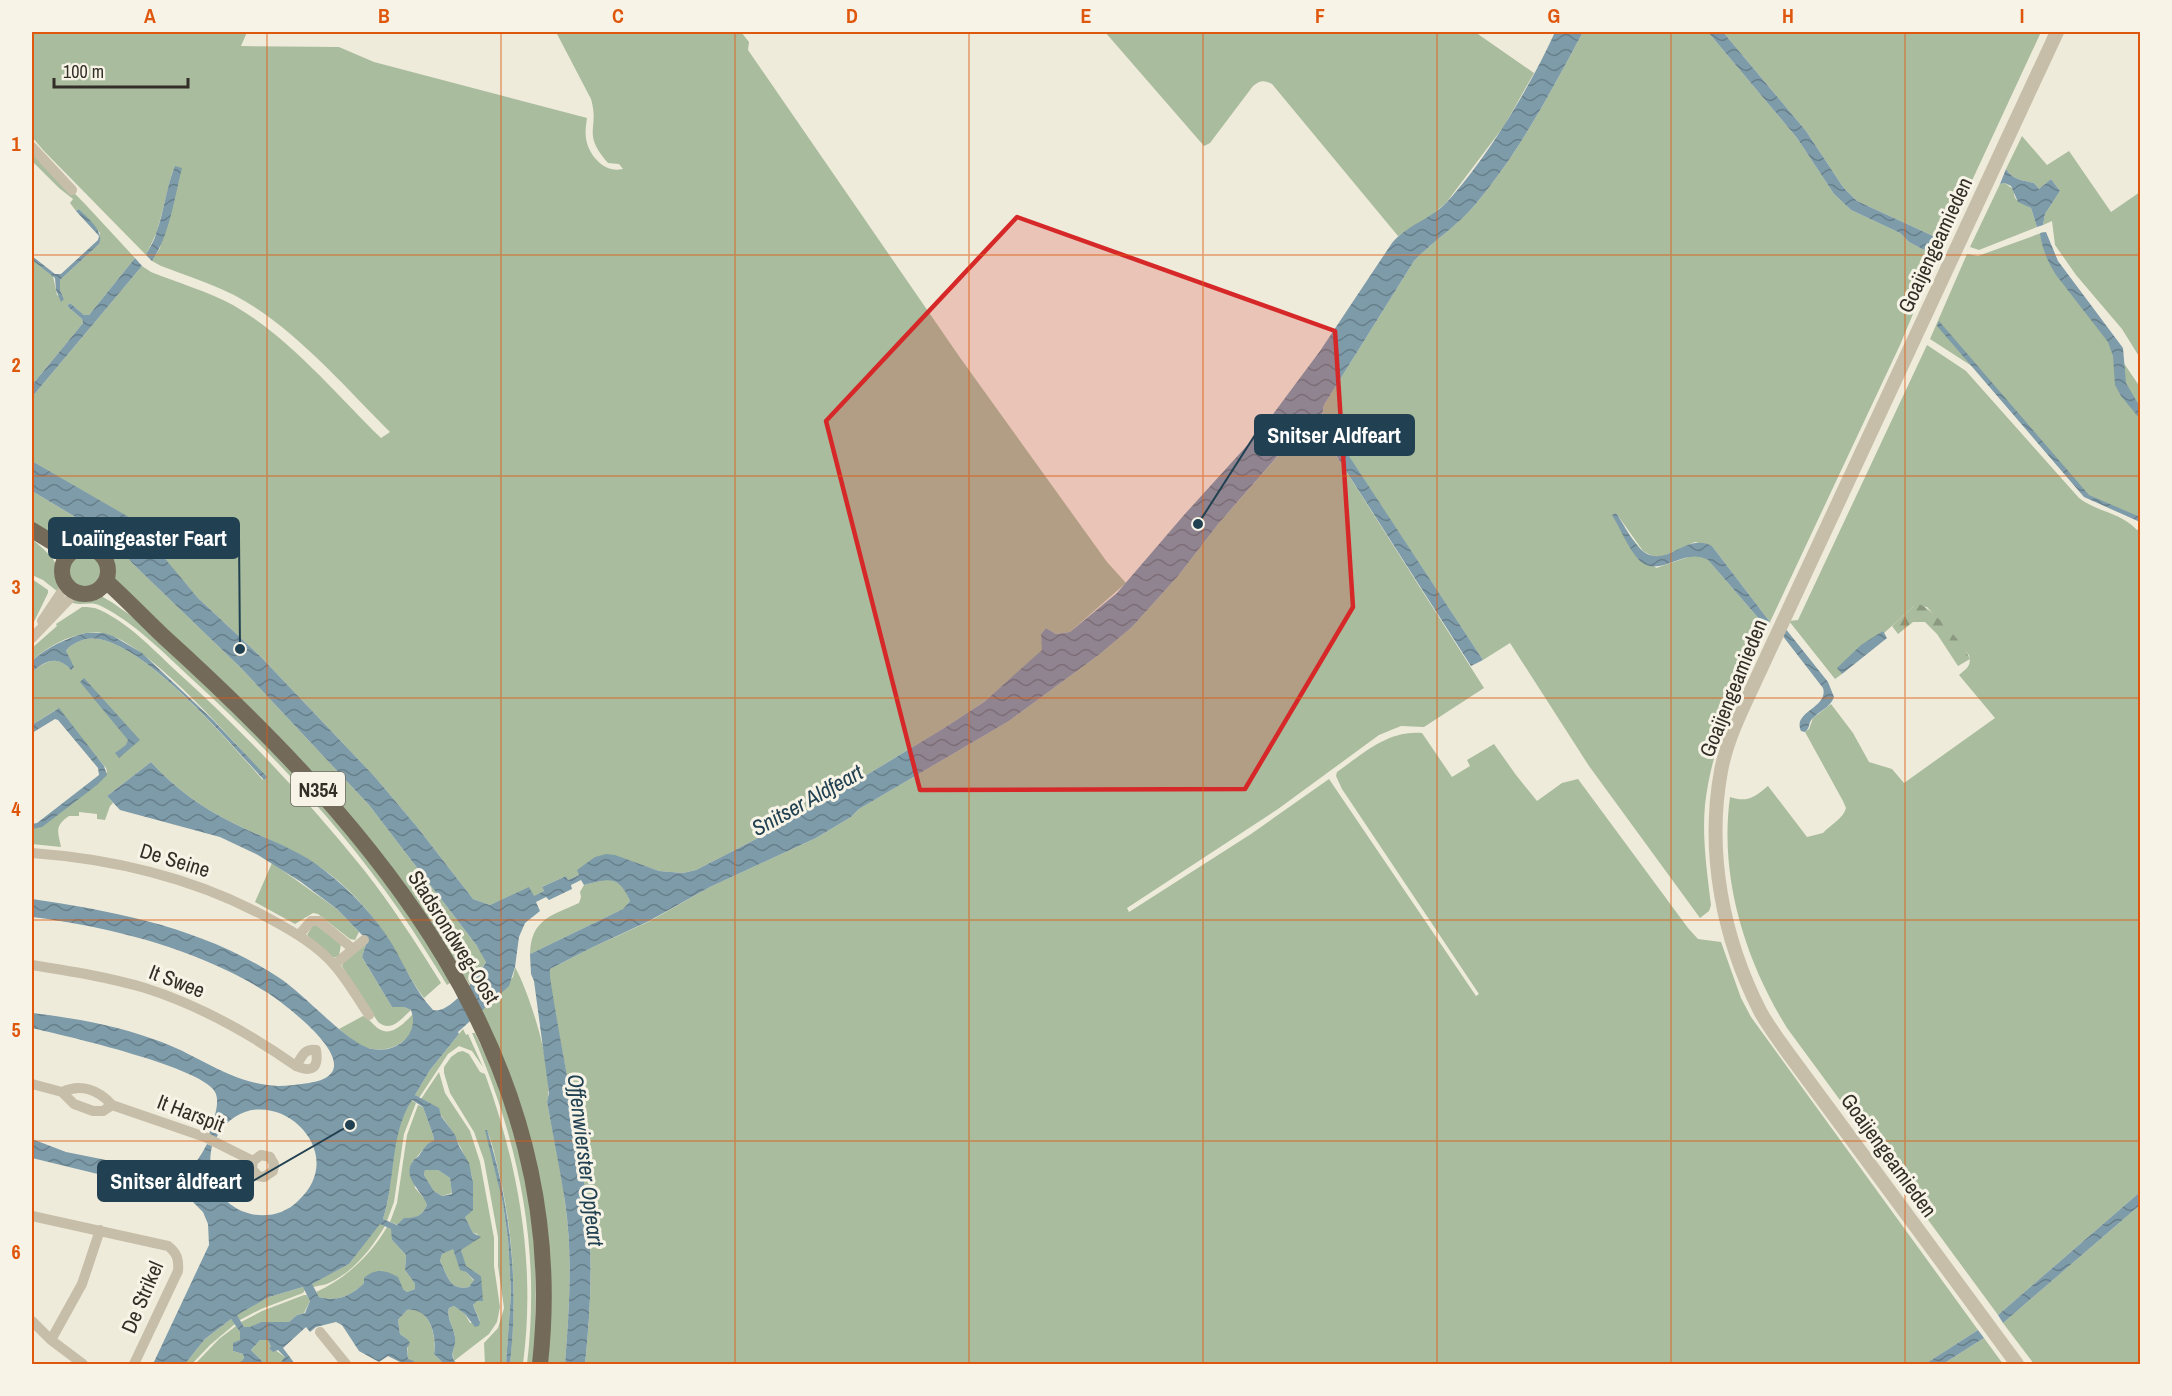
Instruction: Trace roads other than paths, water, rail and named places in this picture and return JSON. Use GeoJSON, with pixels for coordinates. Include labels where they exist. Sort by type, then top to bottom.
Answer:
{"type":"FeatureCollection","features":[{"type":"Feature","properties":{"kind":"main road"},"geometry":{"type":"LineString","coordinates":[[32,532],[67,558]]}},
{"type":"Feature","properties":{"kind":"main road"},"geometry":{"type":"LineString","coordinates":[[86,548],[101,555],[107,565],[102,585],[90,594],[71,588],[62,574],[67,558],[86,548]]}},
{"type":"Feature","properties":{"kind":"main road","name":"Stadsrondweg-Oost"},"geometry":{"type":"LineString","coordinates":[[102,585],[146,620],[245,712],[293,761],[352,828],[410,903],[460,983],[481,1023],[513,1102],[535,1188],[542,1246],[544,1292],[540,1365]]}},
{"type":"Feature","properties":{"kind":"street","name":"Goaijengeamieden"},"geometry":{"type":"LineString","coordinates":[[2017,1365],[1761,1014],[1739,966],[1727,924],[1716,873],[1717,817],[1721,770],[1734,732],[1769,651],[2057,32]]}},
{"type":"Feature","properties":{"kind":"street"},"geometry":{"type":"LineString","coordinates":[[32,147],[72,190]]}},
{"type":"Feature","properties":{"kind":"street"},"geometry":{"type":"LineString","coordinates":[[35,634],[42,620],[71,588]]}},
{"type":"Feature","properties":{"kind":"street","name":"De Seine"},"geometry":{"type":"LineString","coordinates":[[32,853],[66,855],[144,869],[202,887],[251,909],[299,935],[334,965],[369,1015]]}},
{"type":"Feature","properties":{"kind":"street"},"geometry":{"type":"LineString","coordinates":[[299,935],[311,921],[320,921],[353,949]]}},
{"type":"Feature","properties":{"kind":"street"},"geometry":{"type":"LineString","coordinates":[[334,965],[364,940]]}},
{"type":"Feature","properties":{"kind":"street","name":"It Swee"},"geometry":{"type":"LineString","coordinates":[[32,965],[144,988],[191,1005],[236,1027],[296,1066]]}},
{"type":"Feature","properties":{"kind":"street","name":"It Harspit"},"geometry":{"type":"LineString","coordinates":[[32,1084],[62,1092],[74,1104],[93,1111],[103,1111],[112,1105]]}},
{"type":"Feature","properties":{"kind":"street","name":"It Harspit"},"geometry":{"type":"LineString","coordinates":[[62,1092],[72,1088],[91,1089],[105,1097],[112,1105],[205,1137],[253,1161]]}},
{"type":"Feature","properties":{"kind":"street","name":"De Strikel"},"geometry":{"type":"LineString","coordinates":[[32,1216],[168,1246],[176,1252],[179,1260],[178,1271],[134,1365]]}},
{"type":"Feature","properties":{"kind":"street"},"geometry":{"type":"LineString","coordinates":[[51,1340],[82,1284],[100,1230]]}},
{"type":"Feature","properties":{"kind":"street"},"geometry":{"type":"LineString","coordinates":[[32,1321],[51,1340],[83,1365]]}},
{"type":"Feature","properties":{"kind":"street"},"geometry":{"type":"LineString","coordinates":[[320,1332],[346,1365]]}},
{"type":"Feature","properties":{"kind":"water"},"geometry":{"type":"Polygon","coordinates":[[[1555,32],[1583,32],[1533,122],[1490,186],[1467,214],[1414,261],[1324,405],[1322,415],[1483,660],[1471,666],[1316,424],[1304,426],[1132,627],[1100,654],[1009,721],[859,809],[851,817],[816,838],[710,887],[649,921],[550,969],[581,1157],[588,1218],[590,1291],[585,1364],[565,1364],[570,1283],[569,1243],[563,1190],[547,1102],[549,1093],[530,954],[623,909],[630,901],[626,892],[617,882],[606,880],[584,885],[581,880],[571,885],[572,889],[549,900],[546,897],[536,902],[540,911],[525,923],[519,937],[515,967],[509,986],[458,1032],[459,1034],[430,1070],[415,1095],[439,1108],[441,1116],[455,1135],[469,1163],[473,1182],[473,1210],[465,1217],[473,1233],[481,1237],[461,1250],[466,1266],[481,1276],[483,1301],[477,1301],[473,1305],[480,1322],[479,1326],[475,1327],[465,1314],[454,1306],[449,1308],[455,1337],[452,1354],[457,1364],[444,1364],[434,1354],[433,1331],[430,1324],[421,1313],[407,1310],[398,1320],[400,1334],[410,1343],[407,1348],[408,1359],[414,1361],[412,1364],[404,1364],[388,1356],[379,1362],[359,1351],[342,1325],[336,1322],[316,1327],[310,1332],[306,1327],[283,1348],[295,1364],[283,1364],[281,1362],[285,1357],[278,1350],[273,1352],[269,1348],[271,1347],[268,1340],[260,1340],[251,1350],[265,1364],[233,1364],[244,1358],[243,1354],[233,1351],[233,1343],[240,1340],[240,1332],[231,1319],[205,1339],[185,1364],[153,1364],[209,1245],[208,1224],[203,1212],[193,1202],[147,1186],[32,1158],[32,1139],[66,1152],[176,1174],[191,1167],[207,1144],[212,1146],[211,1168],[217,1189],[231,1205],[257,1215],[270,1215],[282,1211],[298,1201],[313,1180],[316,1158],[309,1138],[295,1122],[276,1112],[255,1110],[234,1118],[216,1138],[209,1135],[217,1099],[216,1094],[207,1084],[188,1074],[132,1054],[32,1028],[32,1013],[125,1030],[172,1046],[229,1074],[260,1084],[290,1085],[309,1083],[327,1077],[334,1067],[331,1054],[322,1040],[293,1012],[268,993],[238,976],[182,951],[157,943],[107,930],[32,917],[32,899],[160,924],[220,946],[278,977],[350,1038],[372,1049],[381,1050],[398,1045],[409,1034],[413,1019],[411,1010],[404,1007],[392,1007],[362,957],[366,944],[364,937],[337,909],[301,882],[258,855],[220,837],[120,810],[107,796],[151,762],[180,789],[212,812],[314,863],[343,886],[370,913],[433,1010],[440,1010],[455,1001],[486,962],[477,946],[369,805],[241,668],[133,564],[112,539],[32,491],[32,461],[132,519],[198,598],[261,657],[375,777],[473,899],[490,905],[529,887],[534,896],[544,891],[542,887],[566,876],[568,880],[579,875],[577,870],[595,857],[606,854],[659,871],[683,873],[696,870],[809,810],[984,702],[1042,650],[1041,634],[1046,628],[1056,634],[1070,632],[1117,593],[1262,429],[1320,351],[1392,243],[1405,231],[1441,208],[1478,164],[1521,98],[1555,32]],[[412,1100],[396,1143],[390,1189],[383,1219],[397,1225],[404,1218],[421,1214],[427,1205],[411,1179],[410,1167],[426,1146],[434,1140],[423,1107],[412,1100]],[[425,1170],[424,1175],[434,1191],[442,1196],[452,1194],[450,1178],[438,1170],[425,1170]],[[380,1224],[349,1264],[312,1284],[319,1297],[332,1299],[349,1294],[364,1283],[364,1278],[377,1271],[398,1277],[403,1289],[407,1292],[415,1289],[415,1284],[405,1270],[406,1255],[392,1240],[391,1229],[380,1224]],[[453,1249],[442,1254],[440,1261],[450,1281],[457,1287],[469,1287],[474,1280],[466,1272],[460,1270],[453,1249]],[[303,1287],[269,1297],[237,1315],[244,1327],[261,1322],[289,1322],[297,1315],[305,1313],[310,1301],[303,1287]]]}},
{"type":"Feature","properties":{"kind":"water"},"geometry":{"type":"Polygon","coordinates":[[[1708,32],[1723,32],[1806,131],[1843,187],[1857,201],[1944,241],[1939,252],[1922,249],[1909,242],[1900,233],[1851,210],[1834,194],[1797,138],[1708,32]]]}},
{"type":"Feature","properties":{"kind":"water"},"geometry":{"type":"Polygon","coordinates":[[[175,166],[182,168],[174,204],[163,239],[152,261],[146,255],[155,237],[175,166]]]}},
{"type":"Feature","properties":{"kind":"water"},"geometry":{"type":"Polygon","coordinates":[[[2006,169],[2015,177],[2034,183],[2039,189],[2051,179],[2060,191],[2045,214],[2043,225],[2037,227],[2031,208],[2018,202],[2011,186],[2005,183],[2000,184],[2006,169]]]}},
{"type":"Feature","properties":{"kind":"water"},"geometry":{"type":"Polygon","coordinates":[[[79,209],[94,225],[100,234],[100,239],[99,244],[60,280],[60,290],[64,299],[61,302],[56,290],[55,278],[32,260],[32,256],[55,274],[61,274],[98,240],[99,236],[76,211],[79,209]]]}},
{"type":"Feature","properties":{"kind":"water"},"geometry":{"type":"Polygon","coordinates":[[[2046,232],[2058,261],[2123,348],[2126,383],[2140,407],[2140,419],[2115,385],[2113,356],[2108,342],[2050,265],[2040,233],[2046,232]]]}},
{"type":"Feature","properties":{"kind":"water"},"geometry":{"type":"Polygon","coordinates":[[[135,258],[142,266],[32,397],[32,385],[83,323],[82,319],[67,306],[70,303],[84,315],[89,315],[135,258]]]}},
{"type":"Feature","properties":{"kind":"water"},"geometry":{"type":"Polygon","coordinates":[[[1939,321],[2089,495],[2140,517],[2140,522],[2084,497],[1937,326],[1939,321]]]}},
{"type":"Feature","properties":{"kind":"water"},"geometry":{"type":"Polygon","coordinates":[[[1616,513],[1636,544],[1652,556],[1661,556],[1694,543],[1712,546],[1770,622],[1767,628],[1708,560],[1690,557],[1655,566],[1647,565],[1639,560],[1612,515],[1616,513]]]}},
{"type":"Feature","properties":{"kind":"water"},"geometry":{"type":"Polygon","coordinates":[[[1785,628],[1828,682],[1834,697],[1812,719],[1805,732],[1801,731],[1801,719],[1821,700],[1823,688],[1782,635],[1785,628]]]}},
{"type":"Feature","properties":{"kind":"water"},"geometry":{"type":"Polygon","coordinates":[[[1883,631],[1887,638],[1842,674],[1837,668],[1861,645],[1883,631]]]}},
{"type":"Feature","properties":{"kind":"water"},"geometry":{"type":"Polygon","coordinates":[[[86,633],[104,633],[113,636],[142,653],[213,720],[267,777],[264,780],[178,690],[151,667],[124,649],[100,639],[80,641],[66,651],[74,667],[71,670],[61,662],[52,661],[32,672],[32,661],[44,652],[86,633]]]}},
{"type":"Feature","properties":{"kind":"water"},"geometry":{"type":"Polygon","coordinates":[[[84,678],[140,740],[119,758],[115,753],[126,745],[128,740],[80,682],[84,678]]]}},
{"type":"Feature","properties":{"kind":"water"},"geometry":{"type":"Polygon","coordinates":[[[59,708],[104,766],[107,775],[42,827],[32,829],[32,824],[37,823],[99,775],[98,768],[58,720],[55,719],[32,733],[32,725],[59,708]]]}},
{"type":"Feature","properties":{"kind":"water"},"geometry":{"type":"Polygon","coordinates":[[[485,1130],[487,1130],[502,1188],[511,1246],[514,1305],[510,1364],[506,1364],[511,1293],[508,1239],[503,1204],[485,1130]]]}},
{"type":"Feature","properties":{"kind":"water"},"geometry":{"type":"Polygon","coordinates":[[[2140,1192],[2140,1205],[2003,1323],[1998,1315],[2140,1192]]]}},
{"type":"Feature","properties":{"kind":"water"},"geometry":{"type":"Polygon","coordinates":[[[1978,1330],[1984,1338],[1943,1364],[1925,1364],[1978,1330]]]}},
{"type":"Feature","properties":{"kind":"place","name":"Snitser Aldfeart"},"geometry":{"type":"Point","coordinates":[1198,524]}},
{"type":"Feature","properties":{"kind":"place","name":"Loaiïngeaster Feart"},"geometry":{"type":"Point","coordinates":[240,649]}},
{"type":"Feature","properties":{"kind":"place","name":"Snitser âldfeart"},"geometry":{"type":"Point","coordinates":[350,1125]}},
{"type":"Feature","properties":{"kind":"water label","name":"Offenwierster Opfeart"},"geometry":{"type":"Point","coordinates":[586,1160]}}]}
